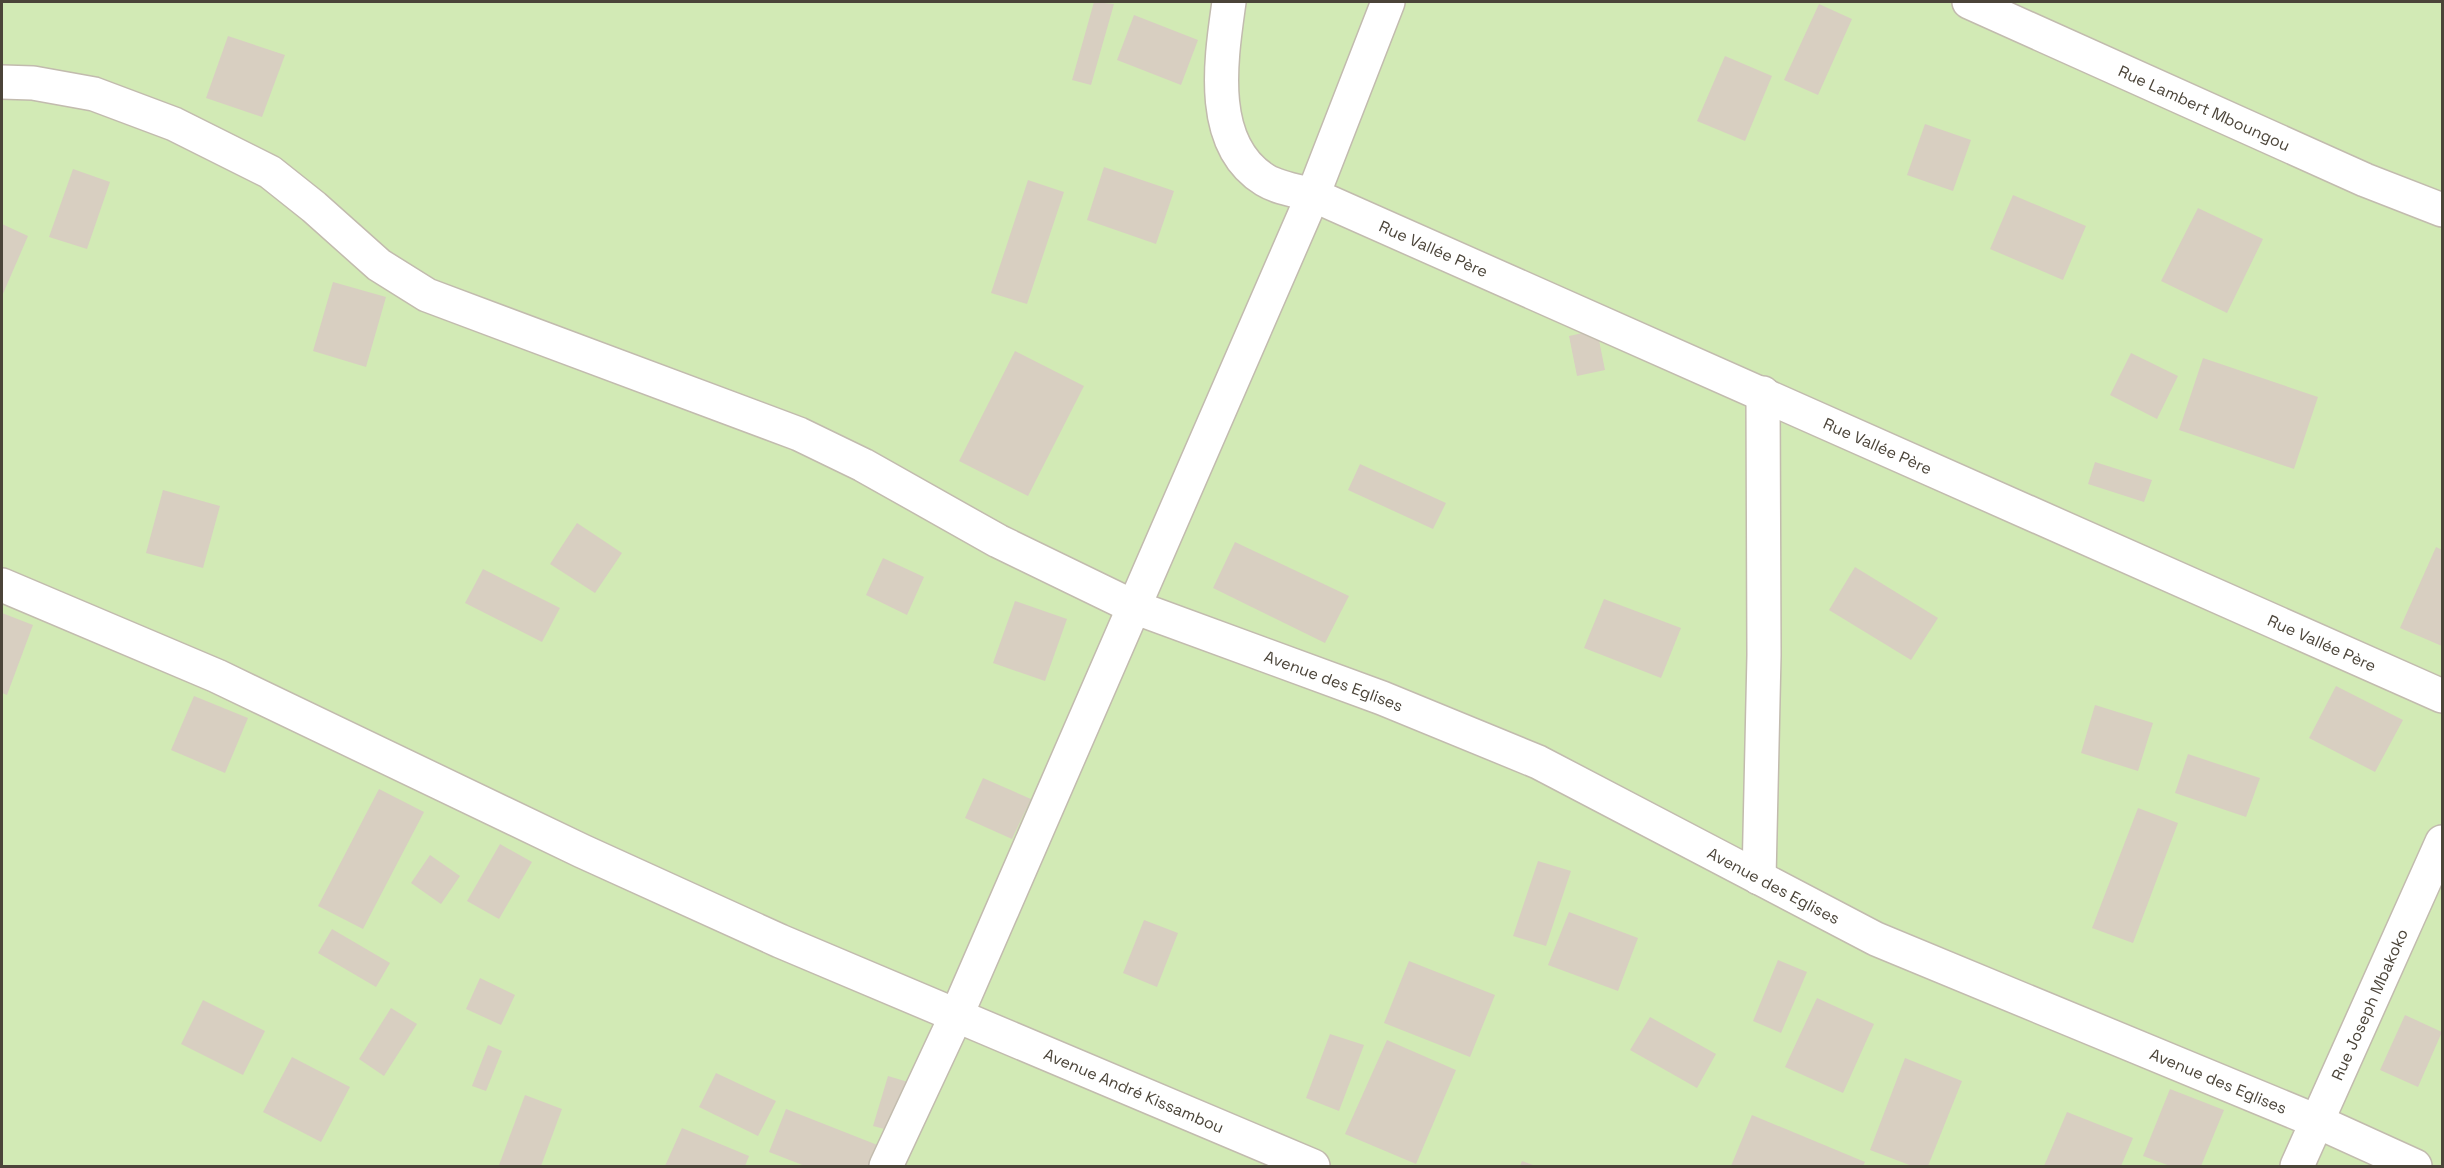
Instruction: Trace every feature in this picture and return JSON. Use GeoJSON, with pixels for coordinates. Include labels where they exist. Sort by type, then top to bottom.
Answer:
{"type":"FeatureCollection","features":[{"type":"Feature","properties":{"kind":"street","name":"Rue Vallée Père"},"geometry":{"type":"LineString","coordinates":[[1229,2],[1220,68],[1229,136],[1244,163],[1266,182],[1313,195],[2442,696]]}},
{"type":"Feature","properties":{"kind":"street"},"geometry":{"type":"LineString","coordinates":[[886,1167],[957,1014],[1313,195],[1388,2]]}},
{"type":"Feature","properties":{"kind":"street","name":"Rue Lambert Mboungou"},"geometry":{"type":"LineString","coordinates":[[1969,2],[2365,180],[2442,210]]}},
{"type":"Feature","properties":{"kind":"street","name":"Avenue des Eglises"},"geometry":{"type":"LineString","coordinates":[[2,82],[33,83],[94,94],[174,124],[270,172],[314,207],[380,266],[427,295],[799,434],[863,465],[998,542],[1134,607],[1382,698],[1538,762],[1876,939],[2316,1121],[2415,1167]]}},
{"type":"Feature","properties":{"kind":"street"},"geometry":{"type":"LineString","coordinates":[[1760,878],[1764,655],[1763,393]]}},
{"type":"Feature","properties":{"kind":"street","name":"Avenue André Kissambou"},"geometry":{"type":"LineString","coordinates":[[2,585],[217,676],[582,851],[769,936],[1313,1167]]}},
{"type":"Feature","properties":{"kind":"street","name":"Rue Joseph Mbakoko"},"geometry":{"type":"LineString","coordinates":[[2297,1167],[2442,842]]}},
{"type":"Feature","properties":{"kind":"green space"},"geometry":{"type":"Polygon","coordinates":[[[2,2],[2442,2],[2442,1166],[2,1166],[2,2]]]}},
{"type":"Feature","properties":{"kind":"building"},"geometry":{"type":"Polygon","coordinates":[[[1094,2],[1114,4],[1091,85],[1072,80],[1094,2]]]}},
{"type":"Feature","properties":{"kind":"building"},"geometry":{"type":"Polygon","coordinates":[[[1819,4],[1852,19],[1818,95],[1784,80],[1819,4]]]}},
{"type":"Feature","properties":{"kind":"building"},"geometry":{"type":"Polygon","coordinates":[[[1134,15],[1198,40],[1181,85],[1117,60],[1134,15]]]}},
{"type":"Feature","properties":{"kind":"building"},"geometry":{"type":"Polygon","coordinates":[[[228,36],[285,55],[262,117],[206,98],[228,36]]]}},
{"type":"Feature","properties":{"kind":"building"},"geometry":{"type":"Polygon","coordinates":[[[1725,56],[1772,76],[1745,141],[1697,121],[1725,56]]]}},
{"type":"Feature","properties":{"kind":"building"},"geometry":{"type":"Polygon","coordinates":[[[1925,124],[1971,140],[1953,191],[1907,175],[1925,124]]]}},
{"type":"Feature","properties":{"kind":"building"},"geometry":{"type":"Polygon","coordinates":[[[1104,167],[1174,191],[1156,244],[1087,220],[1104,167]]]}},
{"type":"Feature","properties":{"kind":"building"},"geometry":{"type":"Polygon","coordinates":[[[73,169],[110,182],[87,249],[49,237],[73,169]]]}},
{"type":"Feature","properties":{"kind":"building"},"geometry":{"type":"Polygon","coordinates":[[[1028,180],[1064,192],[1027,304],[991,293],[1028,180]]]}},
{"type":"Feature","properties":{"kind":"building"},"geometry":{"type":"Polygon","coordinates":[[[2013,195],[2086,226],[2063,280],[1990,249],[2013,195]]]}},
{"type":"Feature","properties":{"kind":"building"},"geometry":{"type":"Polygon","coordinates":[[[2198,208],[2263,239],[2227,313],[2161,281],[2198,208]]]}},
{"type":"Feature","properties":{"kind":"building"},"geometry":{"type":"Polygon","coordinates":[[[2,224],[28,236],[2,296],[2,224]]]}},
{"type":"Feature","properties":{"kind":"building"},"geometry":{"type":"Polygon","coordinates":[[[333,282],[386,297],[366,367],[313,351],[333,282]]]}},
{"type":"Feature","properties":{"kind":"building"},"geometry":{"type":"Polygon","coordinates":[[[1597,330],[1605,370],[1577,376],[1569,336],[1597,330]]]}},
{"type":"Feature","properties":{"kind":"building"},"geometry":{"type":"Polygon","coordinates":[[[1015,351],[1084,386],[1028,496],[959,461],[1015,351]]]}},
{"type":"Feature","properties":{"kind":"building"},"geometry":{"type":"Polygon","coordinates":[[[2131,353],[2178,376],[2157,419],[2110,395],[2131,353]]]}},
{"type":"Feature","properties":{"kind":"building"},"geometry":{"type":"Polygon","coordinates":[[[2203,358],[2318,397],[2294,469],[2179,430],[2203,358]]]}},
{"type":"Feature","properties":{"kind":"building"},"geometry":{"type":"Polygon","coordinates":[[[2095,462],[2152,480],[2144,502],[2088,484],[2095,462]]]}},
{"type":"Feature","properties":{"kind":"building"},"geometry":{"type":"Polygon","coordinates":[[[1360,464],[1446,503],[1433,529],[1348,490],[1360,464]]]}},
{"type":"Feature","properties":{"kind":"building"},"geometry":{"type":"Polygon","coordinates":[[[163,490],[220,506],[203,568],[146,553],[163,490]]]}},
{"type":"Feature","properties":{"kind":"building"},"geometry":{"type":"Polygon","coordinates":[[[577,523],[622,553],[595,593],[550,564],[577,523]]]}},
{"type":"Feature","properties":{"kind":"building"},"geometry":{"type":"Polygon","coordinates":[[[1235,542],[1349,596],[1325,643],[1213,588],[1235,542]]]}},
{"type":"Feature","properties":{"kind":"building"},"geometry":{"type":"Polygon","coordinates":[[[2436,547],[2442,550],[2442,646],[2400,628],[2436,547]]]}},
{"type":"Feature","properties":{"kind":"building"},"geometry":{"type":"Polygon","coordinates":[[[883,558],[924,577],[907,615],[866,595],[883,558]]]}},
{"type":"Feature","properties":{"kind":"building"},"geometry":{"type":"Polygon","coordinates":[[[1855,567],[1938,618],[1911,660],[1829,610],[1855,567]]]}},
{"type":"Feature","properties":{"kind":"building"},"geometry":{"type":"Polygon","coordinates":[[[483,569],[560,608],[542,642],[465,603],[483,569]]]}},
{"type":"Feature","properties":{"kind":"building"},"geometry":{"type":"Polygon","coordinates":[[[1604,599],[1681,628],[1661,678],[1584,648],[1604,599]]]}},
{"type":"Feature","properties":{"kind":"building"},"geometry":{"type":"Polygon","coordinates":[[[1015,601],[1067,619],[1045,681],[993,663],[1015,601]]]}},
{"type":"Feature","properties":{"kind":"building"},"geometry":{"type":"Polygon","coordinates":[[[2,613],[33,625],[7,695],[2,693],[2,613]]]}},
{"type":"Feature","properties":{"kind":"building"},"geometry":{"type":"Polygon","coordinates":[[[2336,686],[2403,720],[2375,772],[2309,738],[2336,686]]]}},
{"type":"Feature","properties":{"kind":"building"},"geometry":{"type":"Polygon","coordinates":[[[194,696],[248,718],[225,773],[171,750],[194,696]]]}},
{"type":"Feature","properties":{"kind":"building"},"geometry":{"type":"Polygon","coordinates":[[[2095,705],[2153,723],[2138,771],[2081,753],[2095,705]]]}},
{"type":"Feature","properties":{"kind":"building"},"geometry":{"type":"Polygon","coordinates":[[[2188,754],[2260,778],[2246,817],[2175,793],[2188,754]]]}},
{"type":"Feature","properties":{"kind":"building"},"geometry":{"type":"Polygon","coordinates":[[[983,778],[1031,799],[1012,839],[965,818],[983,778]]]}},
{"type":"Feature","properties":{"kind":"building"},"geometry":{"type":"Polygon","coordinates":[[[379,789],[424,812],[363,929],[318,906],[379,789]]]}},
{"type":"Feature","properties":{"kind":"building"},"geometry":{"type":"Polygon","coordinates":[[[2138,808],[2178,823],[2133,943],[2092,928],[2138,808]]]}},
{"type":"Feature","properties":{"kind":"building"},"geometry":{"type":"Polygon","coordinates":[[[500,844],[532,862],[499,919],[467,901],[500,844]]]}},
{"type":"Feature","properties":{"kind":"building"},"geometry":{"type":"Polygon","coordinates":[[[430,855],[460,876],[441,904],[411,883],[430,855]]]}},
{"type":"Feature","properties":{"kind":"building"},"geometry":{"type":"Polygon","coordinates":[[[1538,861],[1571,871],[1546,946],[1513,936],[1538,861]]]}},
{"type":"Feature","properties":{"kind":"building"},"geometry":{"type":"Polygon","coordinates":[[[1569,912],[1638,938],[1618,991],[1548,965],[1569,912]]]}},
{"type":"Feature","properties":{"kind":"building"},"geometry":{"type":"Polygon","coordinates":[[[1144,920],[1178,933],[1157,987],[1123,973],[1144,920]]]}},
{"type":"Feature","properties":{"kind":"building"},"geometry":{"type":"Polygon","coordinates":[[[332,929],[390,963],[376,987],[318,953],[332,929]]]}},
{"type":"Feature","properties":{"kind":"building"},"geometry":{"type":"Polygon","coordinates":[[[1778,960],[1807,972],[1781,1033],[1753,1021],[1778,960]]]}},
{"type":"Feature","properties":{"kind":"building"},"geometry":{"type":"Polygon","coordinates":[[[1409,961],[1495,995],[1470,1057],[1384,1023],[1409,961]]]}},
{"type":"Feature","properties":{"kind":"building"},"geometry":{"type":"Polygon","coordinates":[[[480,978],[515,995],[501,1025],[466,1009],[480,978]]]}},
{"type":"Feature","properties":{"kind":"building"},"geometry":{"type":"Polygon","coordinates":[[[1817,998],[1874,1024],[1843,1093],[1785,1067],[1817,998]]]}},
{"type":"Feature","properties":{"kind":"building"},"geometry":{"type":"Polygon","coordinates":[[[203,1000],[265,1031],[243,1075],[181,1044],[203,1000]]]}},
{"type":"Feature","properties":{"kind":"building"},"geometry":{"type":"Polygon","coordinates":[[[391,1008],[417,1024],[384,1076],[359,1059],[391,1008]]]}},
{"type":"Feature","properties":{"kind":"building"},"geometry":{"type":"Polygon","coordinates":[[[2405,1015],[2442,1032],[2418,1087],[2380,1070],[2405,1015]]]}},
{"type":"Feature","properties":{"kind":"building"},"geometry":{"type":"Polygon","coordinates":[[[1650,1017],[1716,1054],[1697,1088],[1630,1050],[1650,1017]]]}},
{"type":"Feature","properties":{"kind":"building"},"geometry":{"type":"Polygon","coordinates":[[[1330,1034],[1364,1045],[1339,1111],[1306,1098],[1330,1034]]]}},
{"type":"Feature","properties":{"kind":"building"},"geometry":{"type":"Polygon","coordinates":[[[1387,1040],[1456,1070],[1416,1164],[1345,1134],[1387,1040]]]}},
{"type":"Feature","properties":{"kind":"building"},"geometry":{"type":"Polygon","coordinates":[[[488,1045],[502,1051],[486,1091],[472,1086],[488,1045]]]}},
{"type":"Feature","properties":{"kind":"building"},"geometry":{"type":"Polygon","coordinates":[[[292,1057],[350,1087],[321,1142],[263,1112],[292,1057]]]}},
{"type":"Feature","properties":{"kind":"building"},"geometry":{"type":"Polygon","coordinates":[[[1905,1058],[1962,1081],[1928,1166],[1912,1166],[1870,1150],[1905,1058]]]}},
{"type":"Feature","properties":{"kind":"building"},"geometry":{"type":"Polygon","coordinates":[[[716,1073],[776,1101],[758,1136],[699,1107],[716,1073]]]}},
{"type":"Feature","properties":{"kind":"building"},"geometry":{"type":"Polygon","coordinates":[[[888,1076],[908,1082],[892,1131],[873,1126],[888,1076]]]}},
{"type":"Feature","properties":{"kind":"building"},"geometry":{"type":"Polygon","coordinates":[[[2170,1089],[2224,1110],[2201,1166],[2170,1166],[2143,1156],[2170,1089]]]}},
{"type":"Feature","properties":{"kind":"building"},"geometry":{"type":"Polygon","coordinates":[[[525,1095],[562,1109],[541,1166],[499,1165],[525,1095]]]}},
{"type":"Feature","properties":{"kind":"building"},"geometry":{"type":"Polygon","coordinates":[[[786,1109],[880,1146],[872,1166],[805,1166],[769,1152],[786,1109]]]}},
{"type":"Feature","properties":{"kind":"building"},"geometry":{"type":"Polygon","coordinates":[[[2067,1112],[2133,1138],[2121,1166],[2044,1166],[2067,1112]]]}},
{"type":"Feature","properties":{"kind":"building"},"geometry":{"type":"Polygon","coordinates":[[[1752,1115],[1865,1162],[1863,1166],[1731,1166],[1752,1115]]]}},
{"type":"Feature","properties":{"kind":"building"},"geometry":{"type":"Polygon","coordinates":[[[682,1128],[749,1156],[745,1166],[665,1166],[682,1128]]]}},
{"type":"Feature","properties":{"kind":"building"},"geometry":{"type":"Polygon","coordinates":[[[1522,1161],[1536,1166],[1520,1166],[1522,1161]]]}}]}
